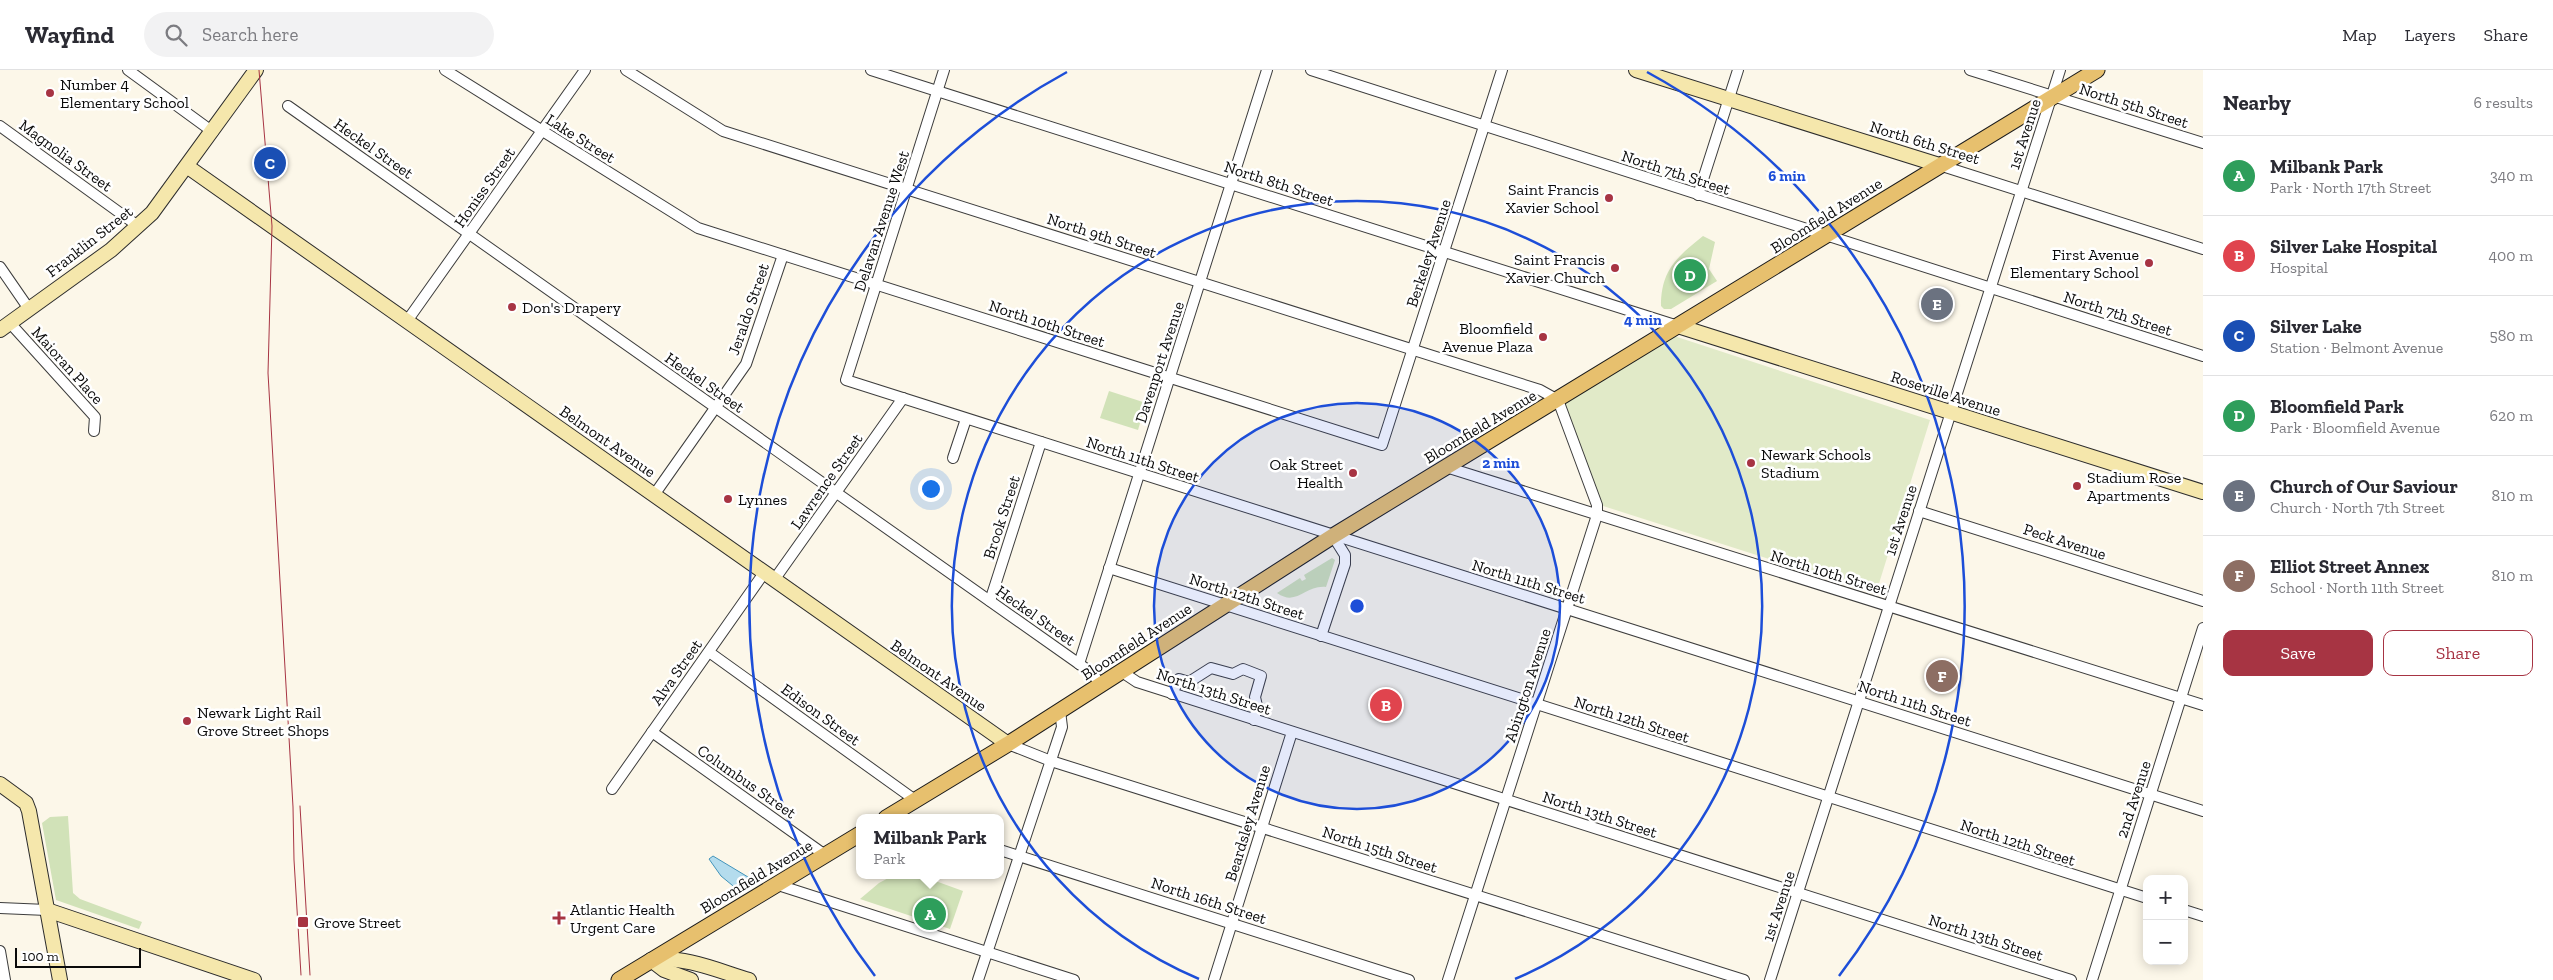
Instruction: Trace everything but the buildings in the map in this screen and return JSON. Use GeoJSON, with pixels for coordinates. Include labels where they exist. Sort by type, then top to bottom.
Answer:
{"type":"FeatureCollection","features":[{"type":"Feature","properties":{"kind":"main road","name":"Bloomfield Avenue"},"geometry":{"type":"LineString","coordinates":[[896,814],[1333,536],[2097,70]]}},
{"type":"Feature","properties":{"kind":"main road","name":"Bloomfield Avenue"},"geometry":{"type":"LineString","coordinates":[[619,980],[856,836]]}},
{"type":"Feature","properties":{"kind":"street"},"geometry":{"type":"LineString","coordinates":[[128,70],[212,132]]}},
{"type":"Feature","properties":{"kind":"street","name":"Franklin Street"},"geometry":{"type":"LineString","coordinates":[[5,326],[111,250],[158,207],[256,70]]}},
{"type":"Feature","properties":{"kind":"street","name":"Lake Street"},"geometry":{"type":"LineString","coordinates":[[445,70],[702,229]]}},
{"type":"Feature","properties":{"kind":"street","name":"Honiss Street"},"geometry":{"type":"LineString","coordinates":[[407,321],[585,70]]}},
{"type":"Feature","properties":{"kind":"street","name":"North 9th Street"},"geometry":{"type":"LineString","coordinates":[[626,70],[723,131],[1546,392],[1558,400]]}},
{"type":"Feature","properties":{"kind":"street","name":"North 8th Street"},"geometry":{"type":"LineString","coordinates":[[870,70],[1678,326]]}},
{"type":"Feature","properties":{"kind":"street","name":"Delavan Avenue West"},"geometry":{"type":"LineString","coordinates":[[846,380],[944,70]]}},
{"type":"Feature","properties":{"kind":"street","name":"Davenport Avenue"},"geometry":{"type":"LineString","coordinates":[[1079,664],[1267,70]]}},
{"type":"Feature","properties":{"kind":"street","name":"North 7th Street"},"geometry":{"type":"LineString","coordinates":[[1310,70],[2203,356]]}},
{"type":"Feature","properties":{"kind":"street","name":"Berkeley Avenue"},"geometry":{"type":"LineString","coordinates":[[1382,445],[1502,70]]}},
{"type":"Feature","properties":{"kind":"street","name":"North 6th Street"},"geometry":{"type":"LineString","coordinates":[[1636,70],[2203,249]]}},
{"type":"Feature","properties":{"kind":"street"},"geometry":{"type":"LineString","coordinates":[[1698,195],[1738,70]]}},
{"type":"Feature","properties":{"kind":"street","name":"North 5th Street"},"geometry":{"type":"LineString","coordinates":[[1970,70],[2052,96],[2081,103],[2203,143]]}},
{"type":"Feature","properties":{"kind":"street","name":"1st Avenue"},"geometry":{"type":"LineString","coordinates":[[1770,980],[2060,70]]}},
{"type":"Feature","properties":{"kind":"street","name":"Heckel Street"},"geometry":{"type":"LineString","coordinates":[[288,106],[1092,673],[1101,685]]}},
{"type":"Feature","properties":{"kind":"street","name":"Magnolia Street"},"geometry":{"type":"LineString","coordinates":[[0,126],[138,226]]}},
{"type":"Feature","properties":{"kind":"street","name":"Belmont Avenue"},"geometry":{"type":"LineString","coordinates":[[188,167],[1008,744]]}},
{"type":"Feature","properties":{"kind":"street","name":"North 10th Street"},"geometry":{"type":"LineString","coordinates":[[702,229],[1382,445]]}},
{"type":"Feature","properties":{"kind":"street","name":"Jeraldo Street"},"geometry":{"type":"LineString","coordinates":[[654,495],[748,359],[783,256]]}},
{"type":"Feature","properties":{"kind":"street"},"geometry":{"type":"LineString","coordinates":[[0,267],[29,309]]}},
{"type":"Feature","properties":{"kind":"street","name":"Maioran Place"},"geometry":{"type":"LineString","coordinates":[[5,326],[95,417],[94,431]]}},
{"type":"Feature","properties":{"kind":"street","name":"Roseville Avenue"},"geometry":{"type":"LineString","coordinates":[[1678,326],[2203,492]]}},
{"type":"Feature","properties":{"kind":"street","name":"North 11th Street"},"geometry":{"type":"LineString","coordinates":[[846,380],[2203,811]]}},
{"type":"Feature","properties":{"kind":"street","name":"Lawrence Street"},"geometry":{"type":"LineString","coordinates":[[769,576],[836,493],[903,398]]}},
{"type":"Feature","properties":{"kind":"street"},"geometry":{"type":"LineString","coordinates":[[1558,400],[1597,505],[1597,514]]}},
{"type":"Feature","properties":{"kind":"street"},"geometry":{"type":"LineString","coordinates":[[953,458],[966,419]]}},
{"type":"Feature","properties":{"kind":"street","name":"Brook Street"},"geometry":{"type":"LineString","coordinates":[[990,601],[1041,442]]}},
{"type":"Feature","properties":{"kind":"street","name":"North 10th Street"},"geometry":{"type":"LineString","coordinates":[[1446,467],[2203,705]]}},
{"type":"Feature","properties":{"kind":"street","name":"Peck Avenue"},"geometry":{"type":"LineString","coordinates":[[1919,511],[2203,601]]}},
{"type":"Feature","properties":{"kind":"street","name":"Abington Avenue"},"geometry":{"type":"LineString","coordinates":[[1448,980],[1597,514]]}},
{"type":"Feature","properties":{"kind":"street"},"geometry":{"type":"LineString","coordinates":[[1321,636],[1345,564],[1345,555],[1333,536]]}},
{"type":"Feature","properties":{"kind":"street","name":"North 12th Street"},"geometry":{"type":"LineString","coordinates":[[1109,568],[2143,897]]}},
{"type":"Feature","properties":{"kind":"street","name":"Alva Street"},"geometry":{"type":"LineString","coordinates":[[612,788],[709,652],[769,576]]}},
{"type":"Feature","properties":{"kind":"street","name":"2nd Avenue"},"geometry":{"type":"LineString","coordinates":[[2092,980],[2203,628]]}},
{"type":"Feature","properties":{"kind":"street","name":"Edison Street"},"geometry":{"type":"LineString","coordinates":[[709,652],[916,800]]}},
{"type":"Feature","properties":{"kind":"street"},"geometry":{"type":"LineString","coordinates":[[1172,694],[1179,679],[1188,682],[1211,668],[1233,674],[1243,669],[1260,676],[1255,697],[1257,706],[1254,720]]}},
{"type":"Feature","properties":{"kind":"street","name":"North 13th Street"},"geometry":{"type":"LineString","coordinates":[[1122,672],[1137,682],[1172,694],[2071,980]]}},
{"type":"Feature","properties":{"kind":"street"},"geometry":{"type":"LineString","coordinates":[[978,980],[1062,726],[1060,711]]}},
{"type":"Feature","properties":{"kind":"street","name":"Columbus Street"},"geometry":{"type":"LineString","coordinates":[[652,732],[825,855]]}},
{"type":"Feature","properties":{"kind":"street","name":"Beardsley Avenue"},"geometry":{"type":"LineString","coordinates":[[1214,980],[1292,732]]}},
{"type":"Feature","properties":{"kind":"street","name":"North 15th Street"},"geometry":{"type":"LineString","coordinates":[[1008,744],[1051,761],[1744,980]]}},
{"type":"Feature","properties":{"kind":"street"},"geometry":{"type":"LineString","coordinates":[[0,784],[26,803],[29,811],[60,980]]}},
{"type":"Feature","properties":{"kind":"street","name":"North 16th Street"},"geometry":{"type":"LineString","coordinates":[[1004,851],[1409,980]]}},
{"type":"Feature","properties":{"kind":"street"},"geometry":{"type":"LineString","coordinates":[[775,884],[1074,980]]}},
{"type":"Feature","properties":{"kind":"street"},"geometry":{"type":"LineString","coordinates":[[0,908],[47,910],[254,980]]}},
{"type":"Feature","properties":{"kind":"street"},"geometry":{"type":"LineString","coordinates":[[2188,911],[2203,916]]}},
{"type":"Feature","properties":{"kind":"street"},"geometry":{"type":"LineString","coordinates":[[0,952],[5,980]]}},
{"type":"Feature","properties":{"kind":"street"},"geometry":{"type":"LineString","coordinates":[[651,960],[664,970],[691,980]]}},
{"type":"Feature","properties":{"kind":"street"},"geometry":{"type":"LineString","coordinates":[[651,960],[689,961],[749,980]]}},
{"type":"Feature","properties":{"kind":"green space"},"geometry":{"type":"Polygon","coordinates":[[[1703,236],[1715,242],[1709,269],[1717,281],[1671,309],[1664,309],[1661,306],[1662,294],[1667,274],[1678,258],[1703,236]]]}},
{"type":"Feature","properties":{"kind":"green space","name":"Newark Schools Stadium"},"geometry":{"type":"Polygon","coordinates":[[[1674,336],[1930,420],[1876,593],[1600,505],[1563,401],[1674,336]]]}},
{"type":"Feature","properties":{"kind":"green space"},"geometry":{"type":"Polygon","coordinates":[[[1109,391],[1146,403],[1138,430],[1100,418],[1109,391]]]}},
{"type":"Feature","properties":{"kind":"green space"},"geometry":{"type":"Polygon","coordinates":[[[1332,558],[1335,560],[1326,587],[1318,587],[1290,598],[1277,593],[1300,578],[1302,581],[1306,579],[1304,575],[1332,558]]]}},
{"type":"Feature","properties":{"kind":"green space"},"geometry":{"type":"Polygon","coordinates":[[[68,816],[73,893],[80,899],[142,922],[139,929],[56,900],[42,823],[50,817],[68,816]]]}},
{"type":"Feature","properties":{"kind":"green space"},"geometry":{"type":"Polygon","coordinates":[[[886,879],[930,879],[963,891],[950,929],[860,899],[886,879]]]}},
{"type":"Feature","properties":{"kind":"water"},"geometry":{"type":"Polygon","coordinates":[[[713,856],[753,880],[738,890],[721,876],[709,859],[713,856]]]}},
{"type":"Feature","properties":{"kind":"tram line"},"geometry":{"type":"LineString","coordinates":[[259,70],[272,226],[268,373],[301,975]]}},
{"type":"Feature","properties":{"kind":"tram line"},"geometry":{"type":"LineString","coordinates":[[300,806],[310,975]]}},
{"type":"Feature","properties":{"kind":"place","name":"Number 4 Elementary School"},"geometry":{"type":"Point","coordinates":[50,93]}},
{"type":"Feature","properties":{"kind":"place","name":"Silver Lake"},"geometry":{"type":"Point","coordinates":[270,163]}},
{"type":"Feature","properties":{"kind":"place","name":"Saint Francis Xavier School"},"geometry":{"type":"Point","coordinates":[1609,198]}},
{"type":"Feature","properties":{"kind":"place","name":"First Avenue Elementary School"},"geometry":{"type":"Point","coordinates":[2149,263]}},
{"type":"Feature","properties":{"kind":"place","name":"Saint Francis Xavier Church"},"geometry":{"type":"Point","coordinates":[1615,268]}},
{"type":"Feature","properties":{"kind":"place","name":"Bloomfield Park"},"geometry":{"type":"Point","coordinates":[1690,275]}},
{"type":"Feature","properties":{"kind":"place","name":"Church of Our Saviour"},"geometry":{"type":"Point","coordinates":[1937,304]}},
{"type":"Feature","properties":{"kind":"place","name":"Don's Drapery"},"geometry":{"type":"Point","coordinates":[512,307]}},
{"type":"Feature","properties":{"kind":"place","name":"Bloomfield Avenue Plaza"},"geometry":{"type":"Point","coordinates":[1543,337]}},
{"type":"Feature","properties":{"kind":"place","name":"Newark Schools Stadium"},"geometry":{"type":"Point","coordinates":[1751,463]}},
{"type":"Feature","properties":{"kind":"place","name":"Oak Street Health"},"geometry":{"type":"Point","coordinates":[1353,473]}},
{"type":"Feature","properties":{"kind":"place","name":"Stadium Rose Apartments"},"geometry":{"type":"Point","coordinates":[2077,486]}},
{"type":"Feature","properties":{"kind":"place","name":"Lynnes"},"geometry":{"type":"Point","coordinates":[728,499]}},
{"type":"Feature","properties":{"kind":"place","name":"Elliot Street Annex"},"geometry":{"type":"Point","coordinates":[1942,676]}},
{"type":"Feature","properties":{"kind":"place","name":"Silver Lake Hospital"},"geometry":{"type":"Point","coordinates":[1386,705]}},
{"type":"Feature","properties":{"kind":"place","name":"Newark Light Rail Grove Street Shops"},"geometry":{"type":"Point","coordinates":[187,721]}},
{"type":"Feature","properties":{"kind":"place","name":"Milbank Park"},"geometry":{"type":"Point","coordinates":[930,914]}},
{"type":"Feature","properties":{"kind":"place","name":"Atlantic Health Urgent Care"},"geometry":{"type":"Point","coordinates":[559,918]}},
{"type":"Feature","properties":{"kind":"place","name":"Grove Street"},"geometry":{"type":"Point","coordinates":[303,922]}}]}
